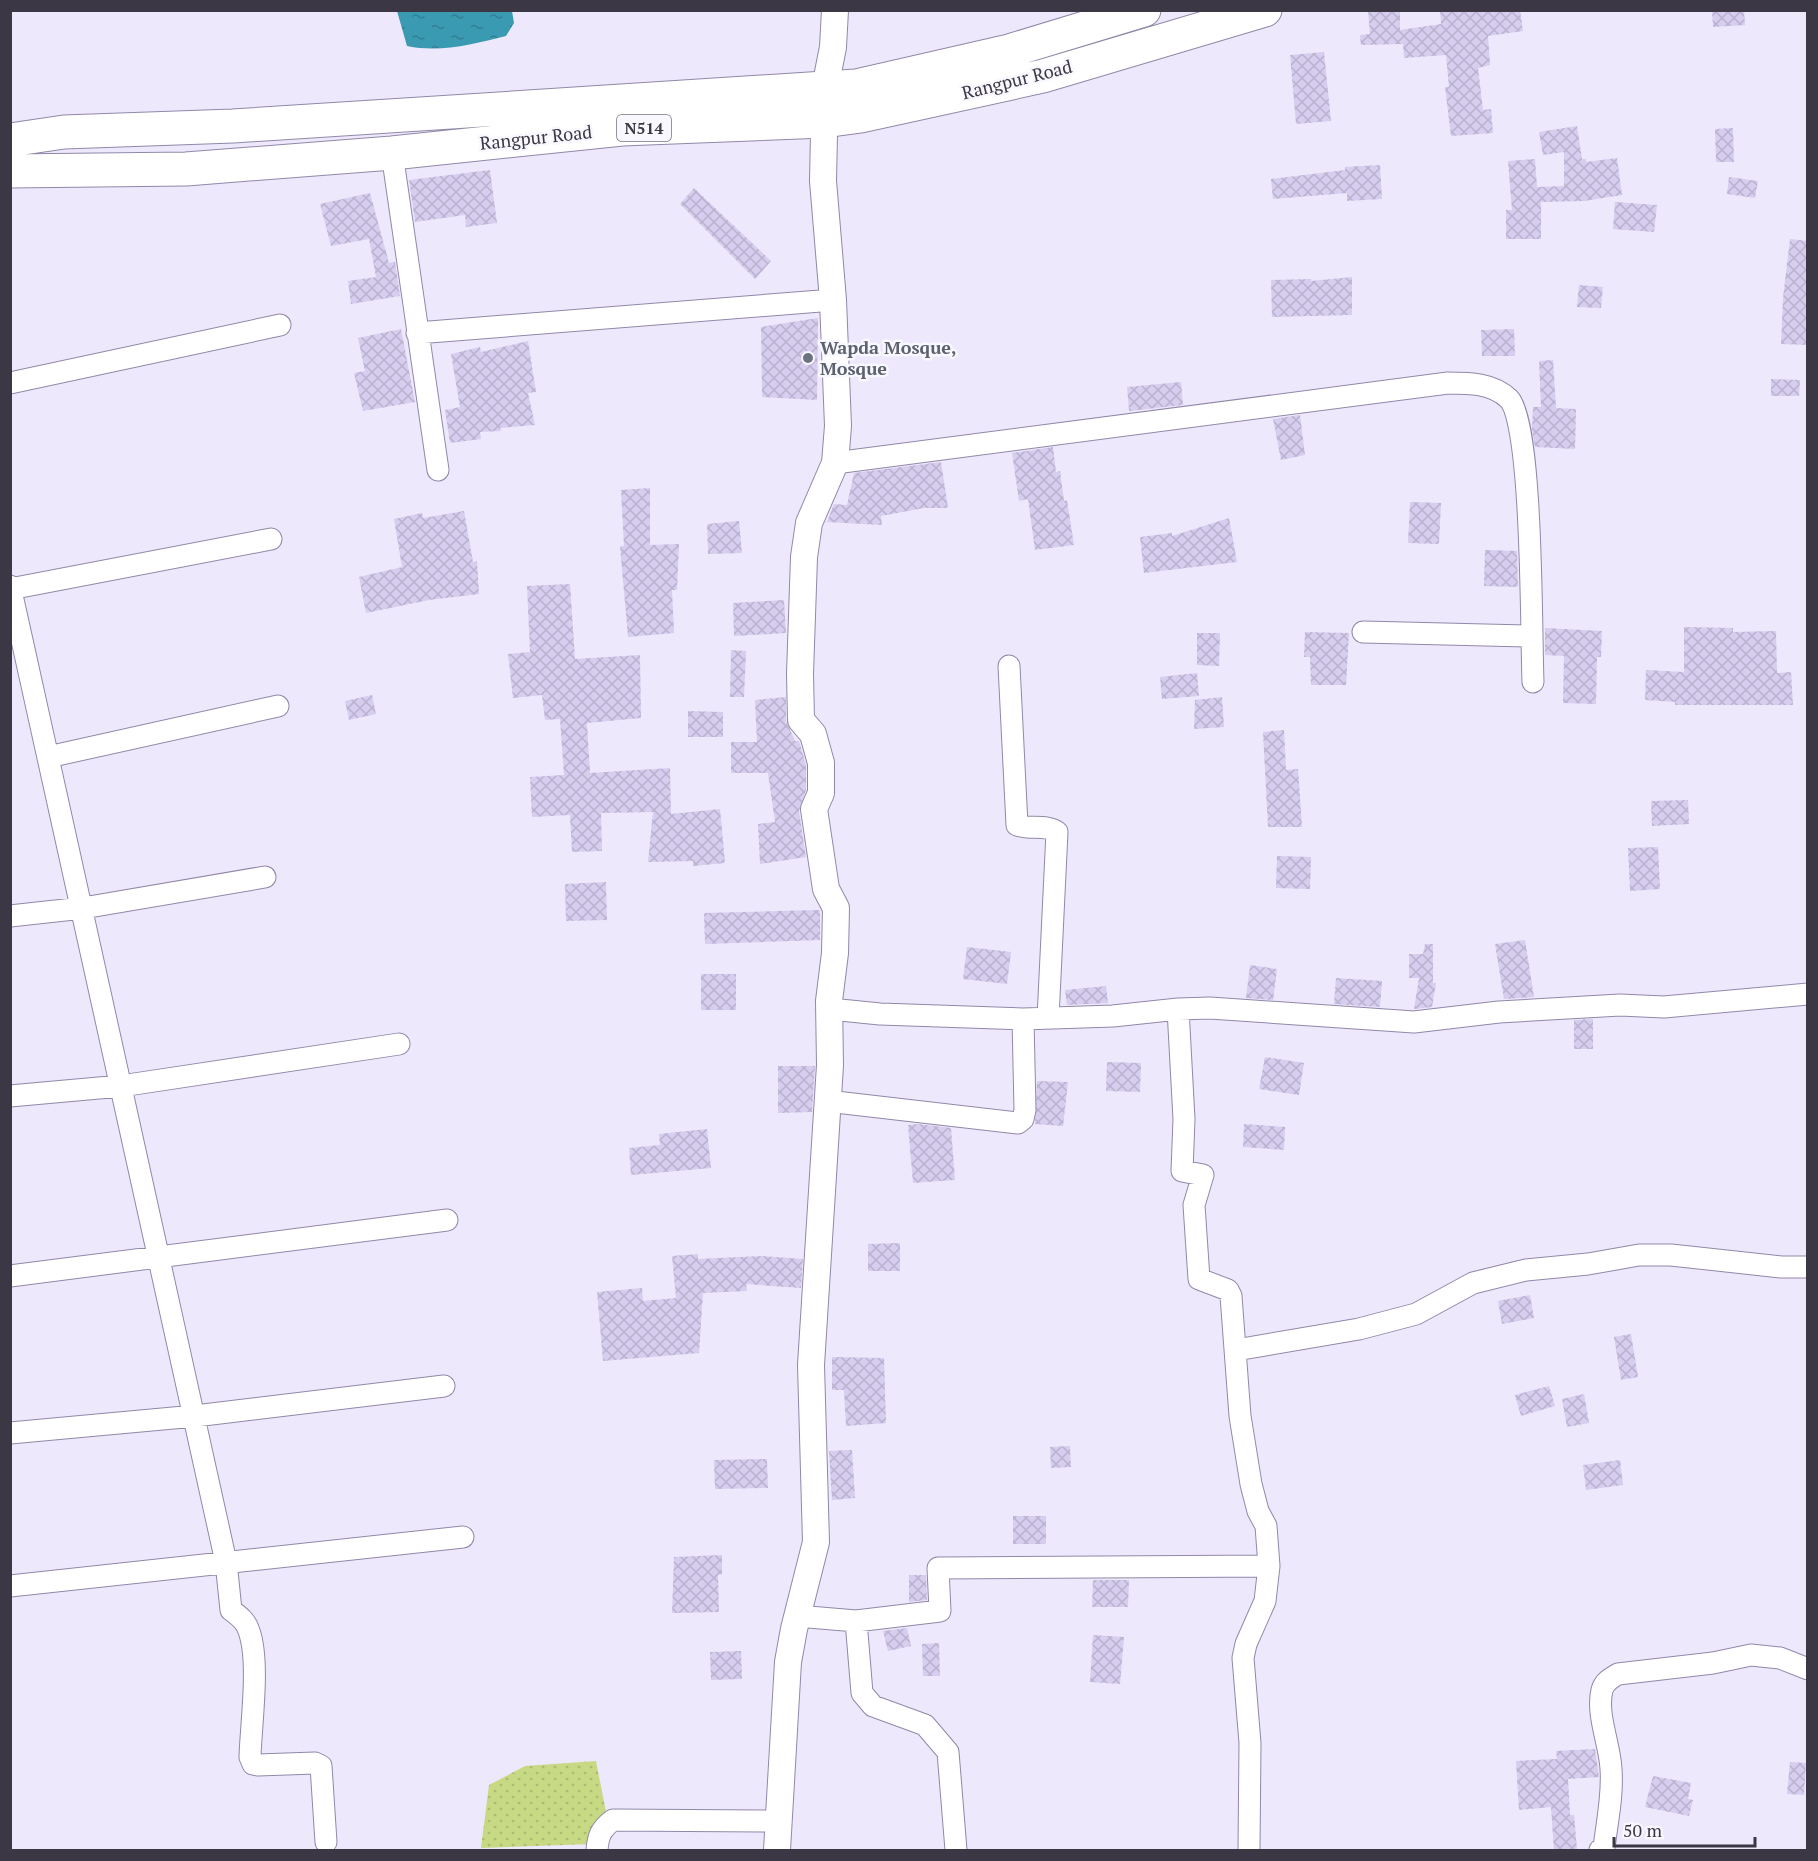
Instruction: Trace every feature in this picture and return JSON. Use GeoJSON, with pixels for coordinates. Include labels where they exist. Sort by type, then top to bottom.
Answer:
{"type":"FeatureCollection","features":[{"type":"Feature","properties":{"kind":"highway","name":"Rangpur Road"},"geometry":{"type":"LineString","coordinates":[[10,140],[64,132],[233,126],[856,86],[1009,51],[1144,10]]}},
{"type":"Feature","properties":{"kind":"highway","name":"Rangpur Road"},"geometry":{"type":"LineString","coordinates":[[10,171],[186,169],[392,153],[622,129],[824,121],[861,116],[1043,76],[1265,10]]}},
{"type":"Feature","properties":{"kind":"street"},"geometry":{"type":"LineString","coordinates":[[777,1851],[784,1699],[797,1616],[816,1542],[811,1365],[828,1101],[830,1009],[836,908],[826,889],[814,809],[821,793],[821,763],[813,734],[801,720],[800,674],[801,586],[809,523],[835,463],[838,426],[833,300],[824,211],[825,88],[833,47],[835,10]]}},
{"type":"Feature","properties":{"kind":"street"},"geometry":{"type":"LineString","coordinates":[[392,153],[438,470]]}},
{"type":"Feature","properties":{"kind":"street"},"geometry":{"type":"LineString","coordinates":[[417,333],[833,300]]}},
{"type":"Feature","properties":{"kind":"street"},"geometry":{"type":"LineString","coordinates":[[10,383],[280,325]]}},
{"type":"Feature","properties":{"kind":"street"},"geometry":{"type":"LineString","coordinates":[[835,463],[1448,383],[1472,383],[1497,389],[1510,400],[1516,414],[1525,460],[1533,682]]}},
{"type":"Feature","properties":{"kind":"street"},"geometry":{"type":"LineString","coordinates":[[271,539],[11,588],[84,908],[121,1086],[195,1416],[226,1562],[231,1610],[243,1618],[249,1629],[254,1650],[250,1757],[253,1764],[258,1765],[315,1763],[321,1766],[326,1842]]}},
{"type":"Feature","properties":{"kind":"street"},"geometry":{"type":"LineString","coordinates":[[1363,632],[1531,636]]}},
{"type":"Feature","properties":{"kind":"street"},"geometry":{"type":"LineString","coordinates":[[1009,666],[1017,825],[1026,829],[1052,828],[1057,832],[1048,1018]]}},
{"type":"Feature","properties":{"kind":"street"},"geometry":{"type":"LineString","coordinates":[[48,757],[278,706]]}},
{"type":"Feature","properties":{"kind":"street"},"geometry":{"type":"LineString","coordinates":[[10,916],[84,908],[265,877]]}},
{"type":"Feature","properties":{"kind":"street"},"geometry":{"type":"LineString","coordinates":[[830,1009],[880,1014],[1023,1019],[1113,1016],[1178,1009],[1233,1009],[1414,1022],[1499,1012],[1620,1005],[1664,1007],[1808,994]]}},
{"type":"Feature","properties":{"kind":"street"},"geometry":{"type":"LineString","coordinates":[[1178,1009],[1184,1119],[1182,1171],[1203,1175],[1194,1204],[1198,1279],[1228,1290],[1236,1350],[1240,1416],[1251,1484],[1258,1511],[1266,1526],[1269,1566],[1265,1601],[1246,1644],[1243,1658],[1250,1743],[1249,1851]]}},
{"type":"Feature","properties":{"kind":"street"},"geometry":{"type":"LineString","coordinates":[[828,1101],[1018,1123],[1023,1119],[1025,1110],[1023,1019]]}},
{"type":"Feature","properties":{"kind":"street"},"geometry":{"type":"LineString","coordinates":[[10,1096],[121,1086],[399,1044]]}},
{"type":"Feature","properties":{"kind":"street"},"geometry":{"type":"LineString","coordinates":[[10,1276],[447,1220]]}},
{"type":"Feature","properties":{"kind":"street"},"geometry":{"type":"LineString","coordinates":[[1236,1350],[1359,1329],[1416,1314],[1473,1283],[1526,1269],[1588,1264],[1639,1255],[1681,1256],[1781,1267],[1808,1267]]}},
{"type":"Feature","properties":{"kind":"street"},"geometry":{"type":"LineString","coordinates":[[10,1433],[195,1416],[444,1386]]}},
{"type":"Feature","properties":{"kind":"street"},"geometry":{"type":"LineString","coordinates":[[10,1586],[463,1537]]}},
{"type":"Feature","properties":{"kind":"street"},"geometry":{"type":"LineString","coordinates":[[797,1616],[856,1621],[940,1611],[938,1568],[1269,1566]]}},
{"type":"Feature","properties":{"kind":"street"},"geometry":{"type":"LineString","coordinates":[[856,1621],[862,1693],[873,1706],[925,1725],[948,1752],[956,1851]]}},
{"type":"Feature","properties":{"kind":"street"},"geometry":{"type":"LineString","coordinates":[[1604,1850],[1611,1794],[1611,1767],[1602,1689],[1608,1680],[1618,1674],[1751,1655],[1780,1658],[1808,1669]]}},
{"type":"Feature","properties":{"kind":"street"},"geometry":{"type":"LineString","coordinates":[[597,1851],[598,1837],[604,1826],[613,1820],[779,1821]]}},
{"type":"Feature","properties":{"kind":"green space"},"geometry":{"type":"Polygon","coordinates":[[[596,1761],[607,1817],[592,1826],[591,1844],[481,1848],[489,1785],[525,1766],[596,1761]]]}},
{"type":"Feature","properties":{"kind":"water"},"geometry":{"type":"Polygon","coordinates":[[[397,11],[512,11],[514,23],[506,36],[457,47],[419,48],[407,46],[397,11]]]}},
{"type":"Feature","properties":{"kind":"building"},"geometry":{"type":"Polygon","coordinates":[[[1368,10],[1400,10],[1400,30],[1441,24],[1440,10],[1520,10],[1523,31],[1488,36],[1490,65],[1478,68],[1483,110],[1491,109],[1493,133],[1451,136],[1445,87],[1449,87],[1446,55],[1404,58],[1403,44],[1361,45],[1360,35],[1370,34],[1368,10]]]}},
{"type":"Feature","properties":{"kind":"building"},"geometry":{"type":"Polygon","coordinates":[[[1712,10],[1744,10],[1745,25],[1713,27],[1712,10]]]}},
{"type":"Feature","properties":{"kind":"building"},"geometry":{"type":"Polygon","coordinates":[[[1324,52],[1331,121],[1296,124],[1290,55],[1324,52]]]}},
{"type":"Feature","properties":{"kind":"building"},"geometry":{"type":"Polygon","coordinates":[[[1577,126],[1582,159],[1586,159],[1586,162],[1617,158],[1622,195],[1584,201],[1541,202],[1541,239],[1506,239],[1506,210],[1512,210],[1508,161],[1535,159],[1537,187],[1564,186],[1564,152],[1543,155],[1539,132],[1577,126]]]}},
{"type":"Feature","properties":{"kind":"building"},"geometry":{"type":"Polygon","coordinates":[[[1733,128],[1734,162],[1716,162],[1715,129],[1733,128]]]}},
{"type":"Feature","properties":{"kind":"building"},"geometry":{"type":"Polygon","coordinates":[[[1380,165],[1382,199],[1347,201],[1347,193],[1273,199],[1271,179],[1345,170],[1345,167],[1380,165]]]}},
{"type":"Feature","properties":{"kind":"building"},"geometry":{"type":"Polygon","coordinates":[[[490,170],[497,223],[466,227],[465,215],[415,222],[409,180],[490,170]]]}},
{"type":"Feature","properties":{"kind":"building"},"geometry":{"type":"Polygon","coordinates":[[[1729,177],[1758,181],[1755,198],[1727,194],[1729,177]]]}},
{"type":"Feature","properties":{"kind":"building"},"geometry":{"type":"Polygon","coordinates":[[[694,188],[771,261],[755,279],[680,204],[694,188]]]}},
{"type":"Feature","properties":{"kind":"building"},"geometry":{"type":"Polygon","coordinates":[[[370,193],[389,263],[395,262],[400,296],[351,304],[348,281],[376,277],[369,239],[331,246],[320,204],[370,193]]]}},
{"type":"Feature","properties":{"kind":"building"},"geometry":{"type":"Polygon","coordinates":[[[1615,202],[1657,205],[1654,232],[1613,229],[1615,202]]]}},
{"type":"Feature","properties":{"kind":"building"},"geometry":{"type":"Polygon","coordinates":[[[1790,239],[1808,241],[1808,345],[1781,344],[1783,298],[1790,239]]]}},
{"type":"Feature","properties":{"kind":"building"},"geometry":{"type":"Polygon","coordinates":[[[1352,277],[1352,315],[1272,317],[1271,280],[1311,279],[1311,281],[1352,277]]]}},
{"type":"Feature","properties":{"kind":"building"},"geometry":{"type":"Polygon","coordinates":[[[1579,285],[1603,287],[1601,308],[1577,307],[1579,285]]]}},
{"type":"Feature","properties":{"kind":"building"},"geometry":{"type":"Polygon","coordinates":[[[818,318],[817,400],[762,397],[761,327],[818,318]]]}},
{"type":"Feature","properties":{"kind":"building"},"geometry":{"type":"Polygon","coordinates":[[[401,329],[415,402],[363,411],[354,373],[365,371],[358,338],[401,329]]]}},
{"type":"Feature","properties":{"kind":"building"},"geometry":{"type":"Polygon","coordinates":[[[1514,329],[1515,356],[1482,356],[1481,330],[1514,329]]]}},
{"type":"Feature","properties":{"kind":"building"},"geometry":{"type":"Polygon","coordinates":[[[528,341],[536,392],[528,393],[535,425],[480,432],[481,439],[450,443],[445,410],[460,407],[451,354],[480,347],[481,352],[528,341]]]}},
{"type":"Feature","properties":{"kind":"building"},"geometry":{"type":"Polygon","coordinates":[[[1553,360],[1556,408],[1576,409],[1575,449],[1535,447],[1532,429],[1533,407],[1541,407],[1539,361],[1553,360]]]}},
{"type":"Feature","properties":{"kind":"building"},"geometry":{"type":"Polygon","coordinates":[[[1771,379],[1800,380],[1799,396],[1771,396],[1771,379]]]}},
{"type":"Feature","properties":{"kind":"building"},"geometry":{"type":"Polygon","coordinates":[[[1181,382],[1183,405],[1129,411],[1127,387],[1181,382]]]}},
{"type":"Feature","properties":{"kind":"building"},"geometry":{"type":"Polygon","coordinates":[[[1300,415],[1305,455],[1281,460],[1273,419],[1300,415]]]}},
{"type":"Feature","properties":{"kind":"building"},"geometry":{"type":"Polygon","coordinates":[[[1053,447],[1056,472],[1060,471],[1064,501],[1067,500],[1074,545],[1035,550],[1028,499],[1019,501],[1012,453],[1053,447]]]}},
{"type":"Feature","properties":{"kind":"building"},"geometry":{"type":"Polygon","coordinates":[[[941,462],[948,508],[924,508],[881,516],[882,525],[827,522],[834,504],[847,505],[854,473],[941,462]]]}},
{"type":"Feature","properties":{"kind":"building"},"geometry":{"type":"Polygon","coordinates":[[[650,488],[650,545],[679,544],[677,590],[672,590],[674,633],[628,637],[620,546],[624,546],[621,490],[650,488]]]}},
{"type":"Feature","properties":{"kind":"building"},"geometry":{"type":"Polygon","coordinates":[[[1410,502],[1441,503],[1439,544],[1408,543],[1410,502]]]}},
{"type":"Feature","properties":{"kind":"building"},"geometry":{"type":"Polygon","coordinates":[[[464,511],[473,562],[477,561],[479,594],[429,600],[366,613],[359,577],[402,567],[394,519],[422,513],[423,518],[464,511]]]}},
{"type":"Feature","properties":{"kind":"building"},"geometry":{"type":"Polygon","coordinates":[[[1229,518],[1237,562],[1144,573],[1140,537],[1172,533],[1172,536],[1229,518]]]}},
{"type":"Feature","properties":{"kind":"building"},"geometry":{"type":"Polygon","coordinates":[[[739,521],[742,553],[708,554],[707,524],[739,521]]]}},
{"type":"Feature","properties":{"kind":"building"},"geometry":{"type":"Polygon","coordinates":[[[1485,550],[1517,551],[1518,587],[1484,586],[1485,550]]]}},
{"type":"Feature","properties":{"kind":"building"},"geometry":{"type":"Polygon","coordinates":[[[570,584],[575,659],[640,655],[641,718],[587,723],[590,773],[670,768],[671,814],[720,809],[725,863],[693,866],[693,861],[648,862],[653,812],[601,813],[602,851],[572,852],[570,815],[532,817],[530,777],[564,775],[560,719],[545,720],[542,695],[513,698],[508,654],[530,652],[527,586],[570,584]]]}},
{"type":"Feature","properties":{"kind":"building"},"geometry":{"type":"Polygon","coordinates":[[[784,600],[786,633],[734,636],[733,603],[784,600]]]}},
{"type":"Feature","properties":{"kind":"building"},"geometry":{"type":"Polygon","coordinates":[[[1684,627],[1733,628],[1733,632],[1776,631],[1777,673],[1791,672],[1793,705],[1675,705],[1675,702],[1645,700],[1646,670],[1684,672],[1684,627]]]}},
{"type":"Feature","properties":{"kind":"building"},"geometry":{"type":"Polygon","coordinates":[[[1545,628],[1602,631],[1601,657],[1597,657],[1596,704],[1563,703],[1564,656],[1545,655],[1545,628]]]}},
{"type":"Feature","properties":{"kind":"building"},"geometry":{"type":"Polygon","coordinates":[[[1305,632],[1349,633],[1346,685],[1311,685],[1310,657],[1304,657],[1305,632]]]}},
{"type":"Feature","properties":{"kind":"building"},"geometry":{"type":"Polygon","coordinates":[[[1197,633],[1220,633],[1219,666],[1197,665],[1197,633]]]}},
{"type":"Feature","properties":{"kind":"building"},"geometry":{"type":"Polygon","coordinates":[[[731,650],[746,651],[744,697],[730,697],[731,650]]]}},
{"type":"Feature","properties":{"kind":"building"},"geometry":{"type":"Polygon","coordinates":[[[1197,673],[1199,696],[1162,699],[1160,677],[1197,673]]]}},
{"type":"Feature","properties":{"kind":"building"},"geometry":{"type":"Polygon","coordinates":[[[372,695],[376,714],[349,720],[345,701],[372,695]]]}},
{"type":"Feature","properties":{"kind":"building"},"geometry":{"type":"Polygon","coordinates":[[[786,697],[786,721],[795,741],[799,741],[806,765],[806,790],[799,811],[806,857],[760,864],[758,824],[775,822],[768,773],[731,773],[731,742],[757,742],[755,700],[786,697]]]}},
{"type":"Feature","properties":{"kind":"building"},"geometry":{"type":"Polygon","coordinates":[[[1222,697],[1224,727],[1194,729],[1195,700],[1222,697]]]}},
{"type":"Feature","properties":{"kind":"building"},"geometry":{"type":"Polygon","coordinates":[[[688,711],[723,712],[723,737],[688,737],[688,711]]]}},
{"type":"Feature","properties":{"kind":"building"},"geometry":{"type":"Polygon","coordinates":[[[1284,730],[1286,770],[1298,769],[1302,827],[1268,827],[1263,732],[1284,730]]]}},
{"type":"Feature","properties":{"kind":"building"},"geometry":{"type":"Polygon","coordinates":[[[1688,800],[1689,824],[1652,826],[1651,801],[1688,800]]]}},
{"type":"Feature","properties":{"kind":"building"},"geometry":{"type":"Polygon","coordinates":[[[1658,847],[1660,889],[1630,891],[1628,848],[1658,847]]]}},
{"type":"Feature","properties":{"kind":"building"},"geometry":{"type":"Polygon","coordinates":[[[1277,856],[1311,857],[1310,889],[1276,888],[1277,856]]]}},
{"type":"Feature","properties":{"kind":"building"},"geometry":{"type":"Polygon","coordinates":[[[606,882],[607,920],[566,921],[565,884],[606,882]]]}},
{"type":"Feature","properties":{"kind":"building"},"geometry":{"type":"Polygon","coordinates":[[[820,910],[820,940],[705,944],[704,913],[820,910]]]}},
{"type":"Feature","properties":{"kind":"building"},"geometry":{"type":"Polygon","coordinates":[[[1525,940],[1534,997],[1504,999],[1495,944],[1525,940]]]}},
{"type":"Feature","properties":{"kind":"building"},"geometry":{"type":"Polygon","coordinates":[[[1425,944],[1433,944],[1433,983],[1436,983],[1432,1007],[1414,1009],[1419,978],[1409,978],[1409,954],[1423,954],[1425,944]]]}},
{"type":"Feature","properties":{"kind":"building"},"geometry":{"type":"Polygon","coordinates":[[[967,947],[1011,952],[1007,984],[963,979],[967,947]]]}},
{"type":"Feature","properties":{"kind":"building"},"geometry":{"type":"Polygon","coordinates":[[[1250,965],[1277,969],[1273,1000],[1246,998],[1250,965]]]}},
{"type":"Feature","properties":{"kind":"building"},"geometry":{"type":"Polygon","coordinates":[[[701,974],[736,974],[736,1010],[701,1010],[701,974]]]}},
{"type":"Feature","properties":{"kind":"building"},"geometry":{"type":"Polygon","coordinates":[[[1336,978],[1382,981],[1380,1007],[1334,1004],[1336,978]]]}},
{"type":"Feature","properties":{"kind":"building"},"geometry":{"type":"Polygon","coordinates":[[[1106,986],[1108,1003],[1067,1005],[1065,990],[1106,986]]]}},
{"type":"Feature","properties":{"kind":"building"},"geometry":{"type":"Polygon","coordinates":[[[1593,1019],[1593,1049],[1574,1049],[1574,1020],[1593,1019]]]}},
{"type":"Feature","properties":{"kind":"building"},"geometry":{"type":"Polygon","coordinates":[[[1265,1057],[1304,1063],[1299,1095],[1259,1089],[1265,1057]]]}},
{"type":"Feature","properties":{"kind":"building"},"geometry":{"type":"Polygon","coordinates":[[[1107,1062],[1141,1063],[1140,1092],[1106,1091],[1107,1062]]]}},
{"type":"Feature","properties":{"kind":"building"},"geometry":{"type":"Polygon","coordinates":[[[778,1066],[815,1066],[812,1112],[778,1113],[778,1066]]]}},
{"type":"Feature","properties":{"kind":"building"},"geometry":{"type":"Polygon","coordinates":[[[1037,1081],[1068,1082],[1063,1126],[1035,1124],[1037,1081]]]}},
{"type":"Feature","properties":{"kind":"building"},"geometry":{"type":"Polygon","coordinates":[[[1244,1124],[1285,1127],[1284,1150],[1243,1147],[1244,1124]]]}},
{"type":"Feature","properties":{"kind":"building"},"geometry":{"type":"Polygon","coordinates":[[[908,1125],[951,1128],[955,1180],[913,1183],[908,1125]]]}},
{"type":"Feature","properties":{"kind":"building"},"geometry":{"type":"Polygon","coordinates":[[[707,1129],[711,1168],[631,1175],[629,1148],[660,1145],[659,1134],[707,1129]]]}},
{"type":"Feature","properties":{"kind":"building"},"geometry":{"type":"Polygon","coordinates":[[[900,1243],[900,1271],[868,1271],[868,1244],[900,1243]]]}},
{"type":"Feature","properties":{"kind":"building"},"geometry":{"type":"Polygon","coordinates":[[[698,1254],[698,1259],[761,1256],[803,1259],[801,1288],[746,1284],[747,1291],[703,1293],[699,1353],[603,1361],[597,1292],[642,1288],[643,1301],[676,1298],[672,1256],[698,1254]]]}},
{"type":"Feature","properties":{"kind":"building"},"geometry":{"type":"Polygon","coordinates":[[[1530,1295],[1534,1318],[1502,1324],[1498,1301],[1530,1295]]]}},
{"type":"Feature","properties":{"kind":"building"},"geometry":{"type":"Polygon","coordinates":[[[1631,1334],[1638,1377],[1621,1380],[1614,1337],[1631,1334]]]}},
{"type":"Feature","properties":{"kind":"building"},"geometry":{"type":"Polygon","coordinates":[[[832,1357],[884,1358],[886,1423],[846,1426],[844,1390],[832,1390],[832,1357]]]}},
{"type":"Feature","properties":{"kind":"building"},"geometry":{"type":"Polygon","coordinates":[[[1549,1386],[1555,1406],[1521,1416],[1515,1395],[1549,1386]]]}},
{"type":"Feature","properties":{"kind":"building"},"geometry":{"type":"Polygon","coordinates":[[[1584,1394],[1589,1423],[1567,1427],[1562,1399],[1584,1394]]]}},
{"type":"Feature","properties":{"kind":"building"},"geometry":{"type":"Polygon","coordinates":[[[1070,1446],[1071,1467],[1051,1468],[1050,1447],[1070,1446]]]}},
{"type":"Feature","properties":{"kind":"building"},"geometry":{"type":"Polygon","coordinates":[[[852,1450],[855,1498],[832,1500],[829,1451],[852,1450]]]}},
{"type":"Feature","properties":{"kind":"building"},"geometry":{"type":"Polygon","coordinates":[[[767,1459],[768,1488],[715,1489],[714,1460],[767,1459]]]}},
{"type":"Feature","properties":{"kind":"building"},"geometry":{"type":"Polygon","coordinates":[[[1620,1460],[1623,1485],[1586,1490],[1583,1465],[1620,1460]]]}},
{"type":"Feature","properties":{"kind":"building"},"geometry":{"type":"Polygon","coordinates":[[[1013,1516],[1046,1516],[1046,1544],[1013,1544],[1013,1516]]]}},
{"type":"Feature","properties":{"kind":"building"},"geometry":{"type":"Polygon","coordinates":[[[722,1555],[722,1574],[718,1575],[719,1612],[672,1613],[674,1557],[722,1555]]]}},
{"type":"Feature","properties":{"kind":"building"},"geometry":{"type":"Polygon","coordinates":[[[909,1575],[926,1575],[927,1600],[909,1602],[909,1575]]]}},
{"type":"Feature","properties":{"kind":"building"},"geometry":{"type":"Polygon","coordinates":[[[1093,1580],[1129,1580],[1128,1607],[1092,1607],[1093,1580]]]}},
{"type":"Feature","properties":{"kind":"building"},"geometry":{"type":"Polygon","coordinates":[[[907,1628],[911,1646],[888,1651],[883,1631],[907,1628]]]}},
{"type":"Feature","properties":{"kind":"building"},"geometry":{"type":"Polygon","coordinates":[[[1093,1635],[1124,1637],[1120,1684],[1090,1682],[1093,1635]]]}},
{"type":"Feature","properties":{"kind":"building"},"geometry":{"type":"Polygon","coordinates":[[[939,1643],[940,1676],[923,1676],[922,1644],[939,1643]]]}},
{"type":"Feature","properties":{"kind":"building"},"geometry":{"type":"Polygon","coordinates":[[[741,1651],[742,1679],[711,1680],[710,1652],[741,1651]]]}},
{"type":"Feature","properties":{"kind":"building"},"geometry":{"type":"Polygon","coordinates":[[[1595,1749],[1599,1777],[1568,1779],[1570,1815],[1574,1815],[1577,1849],[1554,1851],[1551,1807],[1519,1810],[1516,1761],[1557,1759],[1556,1751],[1595,1749]]]}},
{"type":"Feature","properties":{"kind":"building"},"geometry":{"type":"Polygon","coordinates":[[[1790,1762],[1806,1763],[1804,1795],[1787,1794],[1790,1762]]]}},
{"type":"Feature","properties":{"kind":"building"},"geometry":{"type":"Polygon","coordinates":[[[1653,1776],[1691,1783],[1688,1799],[1693,1800],[1689,1816],[1645,1807],[1653,1776]]]}},
{"type":"Feature","properties":{"kind":"place","name":"Wapda Mosque, Mosque"},"geometry":{"type":"Point","coordinates":[808,358]}}]}
